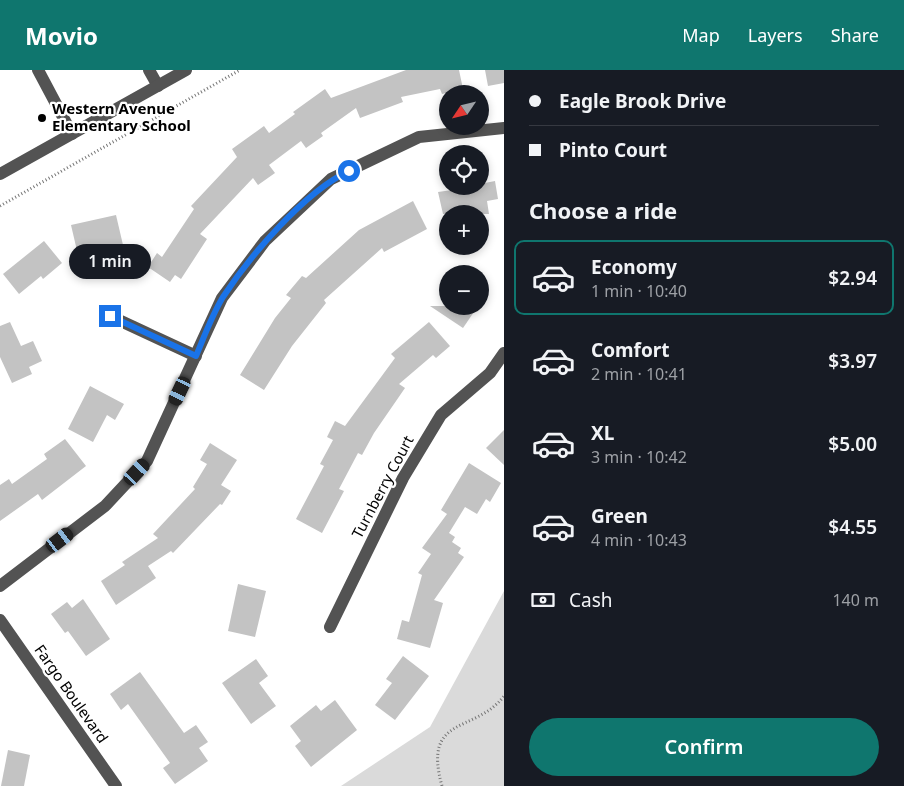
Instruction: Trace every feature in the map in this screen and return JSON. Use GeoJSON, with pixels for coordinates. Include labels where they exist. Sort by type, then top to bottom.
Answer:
{"type":"FeatureCollection","features":[{"type":"Feature","properties":{"kind":"street"},"geometry":{"type":"LineString","coordinates":[[38,70],[72,134]]}},
{"type":"Feature","properties":{"kind":"street"},"geometry":{"type":"LineString","coordinates":[[149,70],[158,86]]}},
{"type":"Feature","properties":{"kind":"street"},"geometry":{"type":"LineString","coordinates":[[0,174],[186,70]]}},
{"type":"Feature","properties":{"kind":"street"},"geometry":{"type":"LineString","coordinates":[[0,586],[105,506],[148,460],[222,298],[264,241],[331,179],[419,137],[504,128]]}},
{"type":"Feature","properties":{"kind":"street"},"geometry":{"type":"LineString","coordinates":[[110,316],[196,356]]}},
{"type":"Feature","properties":{"kind":"street","name":"Turnberry Court"},"geometry":{"type":"LineString","coordinates":[[330,628],[403,478],[441,416],[490,373],[504,353]]}},
{"type":"Feature","properties":{"kind":"street","name":"Fargo Boulevard"},"geometry":{"type":"LineString","coordinates":[[0,620],[113,785]]}},
{"type":"Feature","properties":{"kind":"path"},"geometry":{"type":"LineString","coordinates":[[0,206],[240,70]]}},
{"type":"Feature","properties":{"kind":"path"},"geometry":{"type":"LineString","coordinates":[[442,786],[437,767],[438,753],[448,733],[464,722],[490,711],[504,696]]}},
{"type":"Feature","properties":{"kind":"shaded area"},"geometry":{"type":"Polygon","coordinates":[[[504,591],[504,786],[341,786],[430,727],[504,591]]]}},
{"type":"Feature","properties":{"kind":"building"},"geometry":{"type":"Polygon","coordinates":[[[406,70],[459,70],[462,85],[439,85],[439,89],[401,97],[403,102],[360,118],[356,108],[321,133],[323,136],[306,148],[301,141],[269,165],[275,173],[258,185],[253,178],[200,234],[207,239],[181,279],[175,275],[170,282],[148,267],[157,253],[162,257],[194,209],[191,206],[237,157],[232,149],[264,126],[269,133],[295,114],[293,112],[325,89],[331,98],[406,70]]]}},
{"type":"Feature","properties":{"kind":"building"},"geometry":{"type":"Polygon","coordinates":[[[485,70],[504,70],[504,83],[488,85],[485,70]]]}},
{"type":"Feature","properties":{"kind":"building"},"geometry":{"type":"Polygon","coordinates":[[[495,181],[498,199],[487,201],[488,205],[441,205],[438,192],[439,195],[489,195],[489,182],[495,181]]]}},
{"type":"Feature","properties":{"kind":"building"},"geometry":{"type":"Polygon","coordinates":[[[413,201],[427,229],[384,252],[382,248],[324,300],[326,303],[292,346],[264,390],[240,375],[275,318],[291,298],[286,295],[302,276],[306,278],[359,230],[413,201]]]}},
{"type":"Feature","properties":{"kind":"building"},"geometry":{"type":"Polygon","coordinates":[[[116,215],[123,245],[78,255],[71,225],[116,215]]]}},
{"type":"Feature","properties":{"kind":"building"},"geometry":{"type":"Polygon","coordinates":[[[44,241],[62,263],[43,279],[41,276],[19,294],[3,274],[44,241]]]}},
{"type":"Feature","properties":{"kind":"building"},"geometry":{"type":"Polygon","coordinates":[[[430,306],[439,306],[439,312],[430,306]]]}},
{"type":"Feature","properties":{"kind":"building"},"geometry":{"type":"Polygon","coordinates":[[[444,315],[472,315],[463,328],[444,315]]]}},
{"type":"Feature","properties":{"kind":"building"},"geometry":{"type":"Polygon","coordinates":[[[10,322],[21,346],[33,341],[42,361],[29,367],[32,374],[12,383],[0,357],[0,326],[10,322]]]}},
{"type":"Feature","properties":{"kind":"building"},"geometry":{"type":"Polygon","coordinates":[[[429,322],[450,346],[436,358],[433,355],[399,384],[405,388],[374,433],[362,455],[358,453],[339,489],[344,491],[322,533],[296,519],[324,466],[320,464],[333,440],[327,437],[335,421],[345,426],[395,358],[391,354],[429,322]]]}},
{"type":"Feature","properties":{"kind":"building"},"geometry":{"type":"Polygon","coordinates":[[[90,386],[124,404],[115,420],[107,415],[93,442],[68,429],[90,386]]]}},
{"type":"Feature","properties":{"kind":"building"},"geometry":{"type":"Polygon","coordinates":[[[504,430],[504,465],[486,448],[504,430]]]}},
{"type":"Feature","properties":{"kind":"building"},"geometry":{"type":"Polygon","coordinates":[[[65,439],[86,466],[42,500],[38,494],[0,521],[0,485],[9,479],[12,484],[47,459],[44,454],[65,439]]]}},
{"type":"Feature","properties":{"kind":"building"},"geometry":{"type":"Polygon","coordinates":[[[210,443],[237,460],[221,485],[231,491],[222,505],[220,504],[173,553],[171,551],[148,566],[156,578],[116,605],[101,581],[125,565],[122,562],[158,538],[153,534],[195,489],[193,487],[207,464],[200,460],[210,443]]]}},
{"type":"Feature","properties":{"kind":"building"},"geometry":{"type":"Polygon","coordinates":[[[469,463],[501,483],[490,502],[486,499],[477,514],[465,507],[449,533],[455,537],[452,542],[461,548],[458,553],[464,557],[434,600],[443,603],[430,648],[397,639],[402,620],[409,622],[422,575],[418,573],[431,554],[422,548],[447,514],[441,510],[469,463]]]}},
{"type":"Feature","properties":{"kind":"building"},"geometry":{"type":"Polygon","coordinates":[[[238,584],[266,591],[255,637],[228,631],[238,584]]]}},
{"type":"Feature","properties":{"kind":"building"},"geometry":{"type":"Polygon","coordinates":[[[83,599],[110,639],[86,656],[68,631],[65,633],[51,614],[67,602],[72,608],[83,599]]]}},
{"type":"Feature","properties":{"kind":"building"},"geometry":{"type":"Polygon","coordinates":[[[403,656],[429,676],[395,720],[375,705],[392,683],[386,679],[403,656]]]}},
{"type":"Feature","properties":{"kind":"building"},"geometry":{"type":"Polygon","coordinates":[[[256,659],[268,676],[259,683],[276,706],[251,724],[222,683],[256,659]]]}},
{"type":"Feature","properties":{"kind":"building"},"geometry":{"type":"Polygon","coordinates":[[[140,672],[184,733],[196,725],[208,742],[199,748],[208,761],[175,784],[163,768],[170,763],[128,704],[121,710],[110,694],[140,672]]]}},
{"type":"Feature","properties":{"kind":"building"},"geometry":{"type":"Polygon","coordinates":[[[335,700],[357,730],[311,767],[295,746],[301,741],[290,726],[316,705],[321,711],[335,700]]]}},
{"type":"Feature","properties":{"kind":"building"},"geometry":{"type":"Polygon","coordinates":[[[8,750],[30,755],[24,786],[1,786],[8,750]]]}},
{"type":"Feature","properties":{"kind":"place","name":"Western Avenue Elementary School"},"geometry":{"type":"Point","coordinates":[42,118]}},
{"type":"Feature","properties":{"kind":"route"},"geometry":{"type":"LineString","coordinates":[[110,316],[196,356],[222,298],[264,241],[331,179],[349,171]]}}]}
